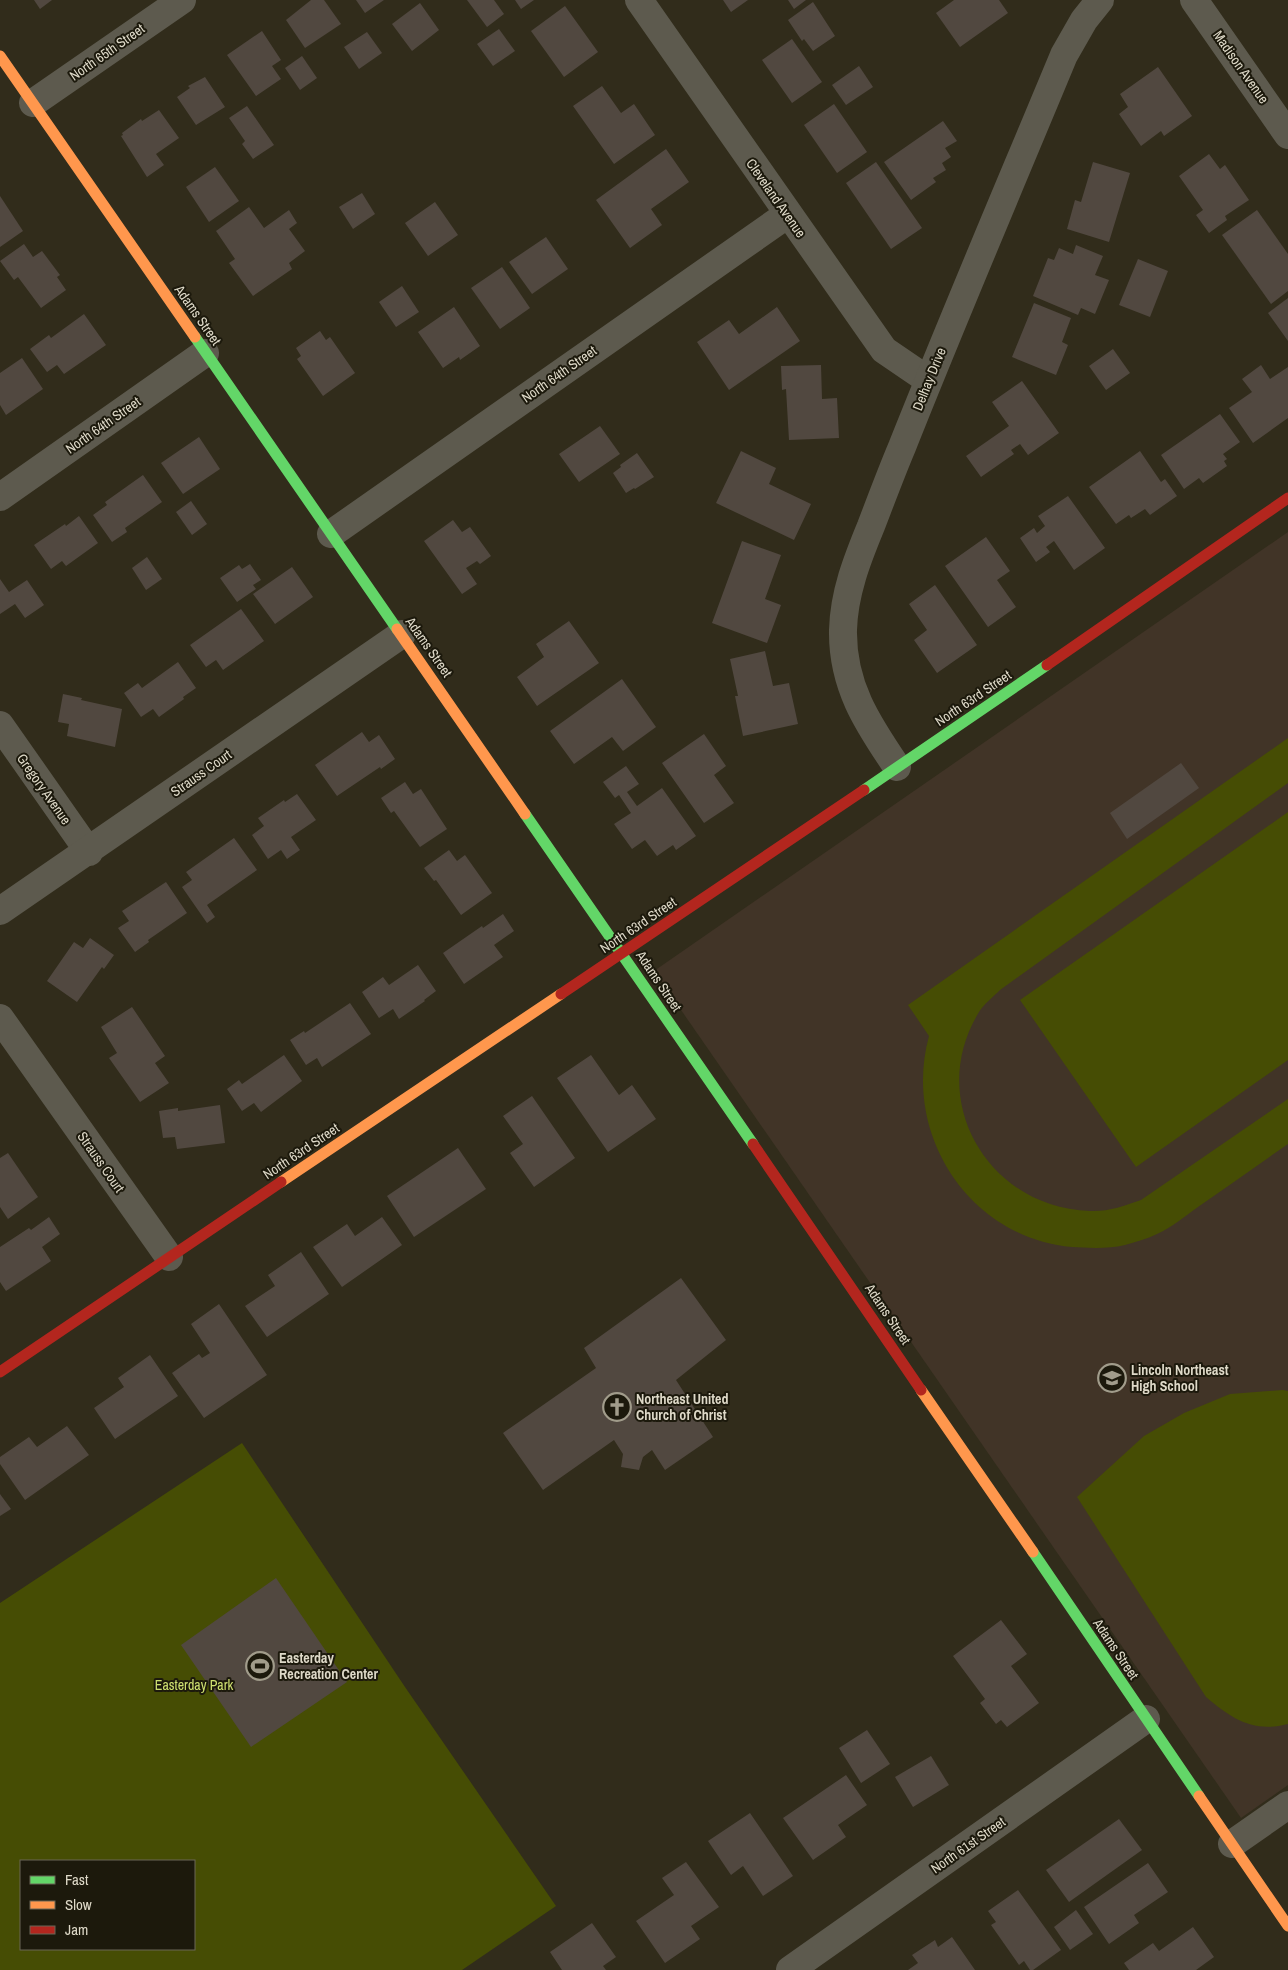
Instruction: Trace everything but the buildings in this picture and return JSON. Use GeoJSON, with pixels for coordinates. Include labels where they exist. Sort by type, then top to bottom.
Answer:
{"type":"FeatureCollection","features":[{"type":"Feature","properties":{"kind":"main road","name":"Adams Street"},"geometry":{"type":"LineString","coordinates":[[0,56],[402,634],[1288,1926]]}},
{"type":"Feature","properties":{"kind":"main road","name":"North 63rd Street"},"geometry":{"type":"LineString","coordinates":[[0,1372],[1101,629],[1288,498]]}},
{"type":"Feature","properties":{"kind":"street","name":"North 65th Street"},"geometry":{"type":"LineString","coordinates":[[32,103],[182,0]]}},
{"type":"Feature","properties":{"kind":"street","name":"Cleveland Avenue"},"geometry":{"type":"LineString","coordinates":[[639,0],[884,350],[928,380]]}},
{"type":"Feature","properties":{"kind":"street","name":"Delhay Drive"},"geometry":{"type":"LineString","coordinates":[[896,767],[865,720],[854,694],[846,665],[843,647],[844,611],[853,572],[928,380],[1064,55],[1084,20],[1100,0]]}},
{"type":"Feature","properties":{"kind":"street","name":"Madison Avenue"},"geometry":{"type":"LineString","coordinates":[[1194,0],[1288,135]]}},
{"type":"Feature","properties":{"kind":"street","name":"North 64th Street"},"geometry":{"type":"LineString","coordinates":[[331,534],[788,214]]}},
{"type":"Feature","properties":{"kind":"street","name":"North 64th Street"},"geometry":{"type":"LineString","coordinates":[[0,497],[206,352]]}},
{"type":"Feature","properties":{"kind":"street","name":"Strauss Court"},"geometry":{"type":"LineString","coordinates":[[0,912],[402,634]]}},
{"type":"Feature","properties":{"kind":"street","name":"Gregory Avenue"},"geometry":{"type":"LineString","coordinates":[[0,725],[89,852]]}},
{"type":"Feature","properties":{"kind":"street","name":"Strauss Court"},"geometry":{"type":"LineString","coordinates":[[0,1018],[169,1257]]}},
{"type":"Feature","properties":{"kind":"street","name":"North 61st Street"},"geometry":{"type":"LineString","coordinates":[[790,1970],[1146,1719]]}},
{"type":"Feature","properties":{"kind":"street"},"geometry":{"type":"LineString","coordinates":[[1232,1844],[1288,1805]]}},
{"type":"Feature","properties":{"kind":"shaded area","name":"Lincoln Northeast High School"},"geometry":{"type":"Polygon","coordinates":[[[1288,532],[1288,1785],[1241,1818],[654,971],[1288,532]]]}},
{"type":"Feature","properties":{"kind":"green space"},"geometry":{"type":"Polygon","coordinates":[[[1288,738],[1288,783],[1000,990],[986,1003],[979,1012],[964,1046],[959,1080],[963,1113],[976,1143],[996,1170],[1022,1191],[1054,1205],[1090,1211],[1103,1211],[1141,1200],[1288,1099],[1288,1144],[1167,1229],[1125,1245],[1105,1248],[1072,1247],[1035,1239],[1002,1224],[974,1202],[952,1175],[935,1143],[925,1109],[923,1073],[929,1036],[908,1005],[1288,738]]]}},
{"type":"Feature","properties":{"kind":"green space"},"geometry":{"type":"Polygon","coordinates":[[[1288,812],[1288,1060],[1136,1167],[1020,1000],[1288,812]]]}},
{"type":"Feature","properties":{"kind":"green space"},"geometry":{"type":"Polygon","coordinates":[[[1288,1391],[1288,1724],[1264,1727],[1234,1718],[1206,1697],[1077,1497],[1144,1436],[1184,1413],[1230,1394],[1288,1391]]]}},
{"type":"Feature","properties":{"kind":"green space","name":"Easterday Park"},"geometry":{"type":"Polygon","coordinates":[[[242,1443],[405,1687],[556,1906],[462,1970],[0,1970],[0,1603],[242,1443]]]}},
{"type":"Feature","properties":{"kind":"traffic: fast"},"geometry":{"type":"LineString","coordinates":[[195,337],[397,629]]}},
{"type":"Feature","properties":{"kind":"traffic: fast"},"geometry":{"type":"LineString","coordinates":[[864,790],[1047,665]]}},
{"type":"Feature","properties":{"kind":"traffic: fast"},"geometry":{"type":"LineString","coordinates":[[525,814],[753,1144]]}},
{"type":"Feature","properties":{"kind":"traffic: fast"},"geometry":{"type":"LineString","coordinates":[[1033,1552],[1199,1796]]}},
{"type":"Feature","properties":{"kind":"traffic: slow"},"geometry":{"type":"LineString","coordinates":[[0,56],[195,337]]}},
{"type":"Feature","properties":{"kind":"traffic: slow"},"geometry":{"type":"LineString","coordinates":[[397,629],[525,814]]}},
{"type":"Feature","properties":{"kind":"traffic: slow"},"geometry":{"type":"LineString","coordinates":[[281,1182],[561,994]]}},
{"type":"Feature","properties":{"kind":"traffic: slow"},"geometry":{"type":"LineString","coordinates":[[921,1390],[1033,1552]]}},
{"type":"Feature","properties":{"kind":"traffic: slow"},"geometry":{"type":"LineString","coordinates":[[1199,1796],[1288,1926]]}},
{"type":"Feature","properties":{"kind":"traffic: jam"},"geometry":{"type":"LineString","coordinates":[[1047,665],[1288,498]]}},
{"type":"Feature","properties":{"kind":"traffic: jam"},"geometry":{"type":"LineString","coordinates":[[561,994],[864,790]]}},
{"type":"Feature","properties":{"kind":"traffic: jam"},"geometry":{"type":"LineString","coordinates":[[753,1144],[921,1390]]}},
{"type":"Feature","properties":{"kind":"traffic: jam"},"geometry":{"type":"LineString","coordinates":[[0,1372],[281,1182]]}},
{"type":"Feature","properties":{"kind":"place","name":"Lincoln Northeast High School"},"geometry":{"type":"Point","coordinates":[1112,1378]}},
{"type":"Feature","properties":{"kind":"place","name":"Northeast United Church of Christ"},"geometry":{"type":"Point","coordinates":[617,1407]}},
{"type":"Feature","properties":{"kind":"place","name":"Easterday Recreation Center"},"geometry":{"type":"Point","coordinates":[260,1666]}}]}
